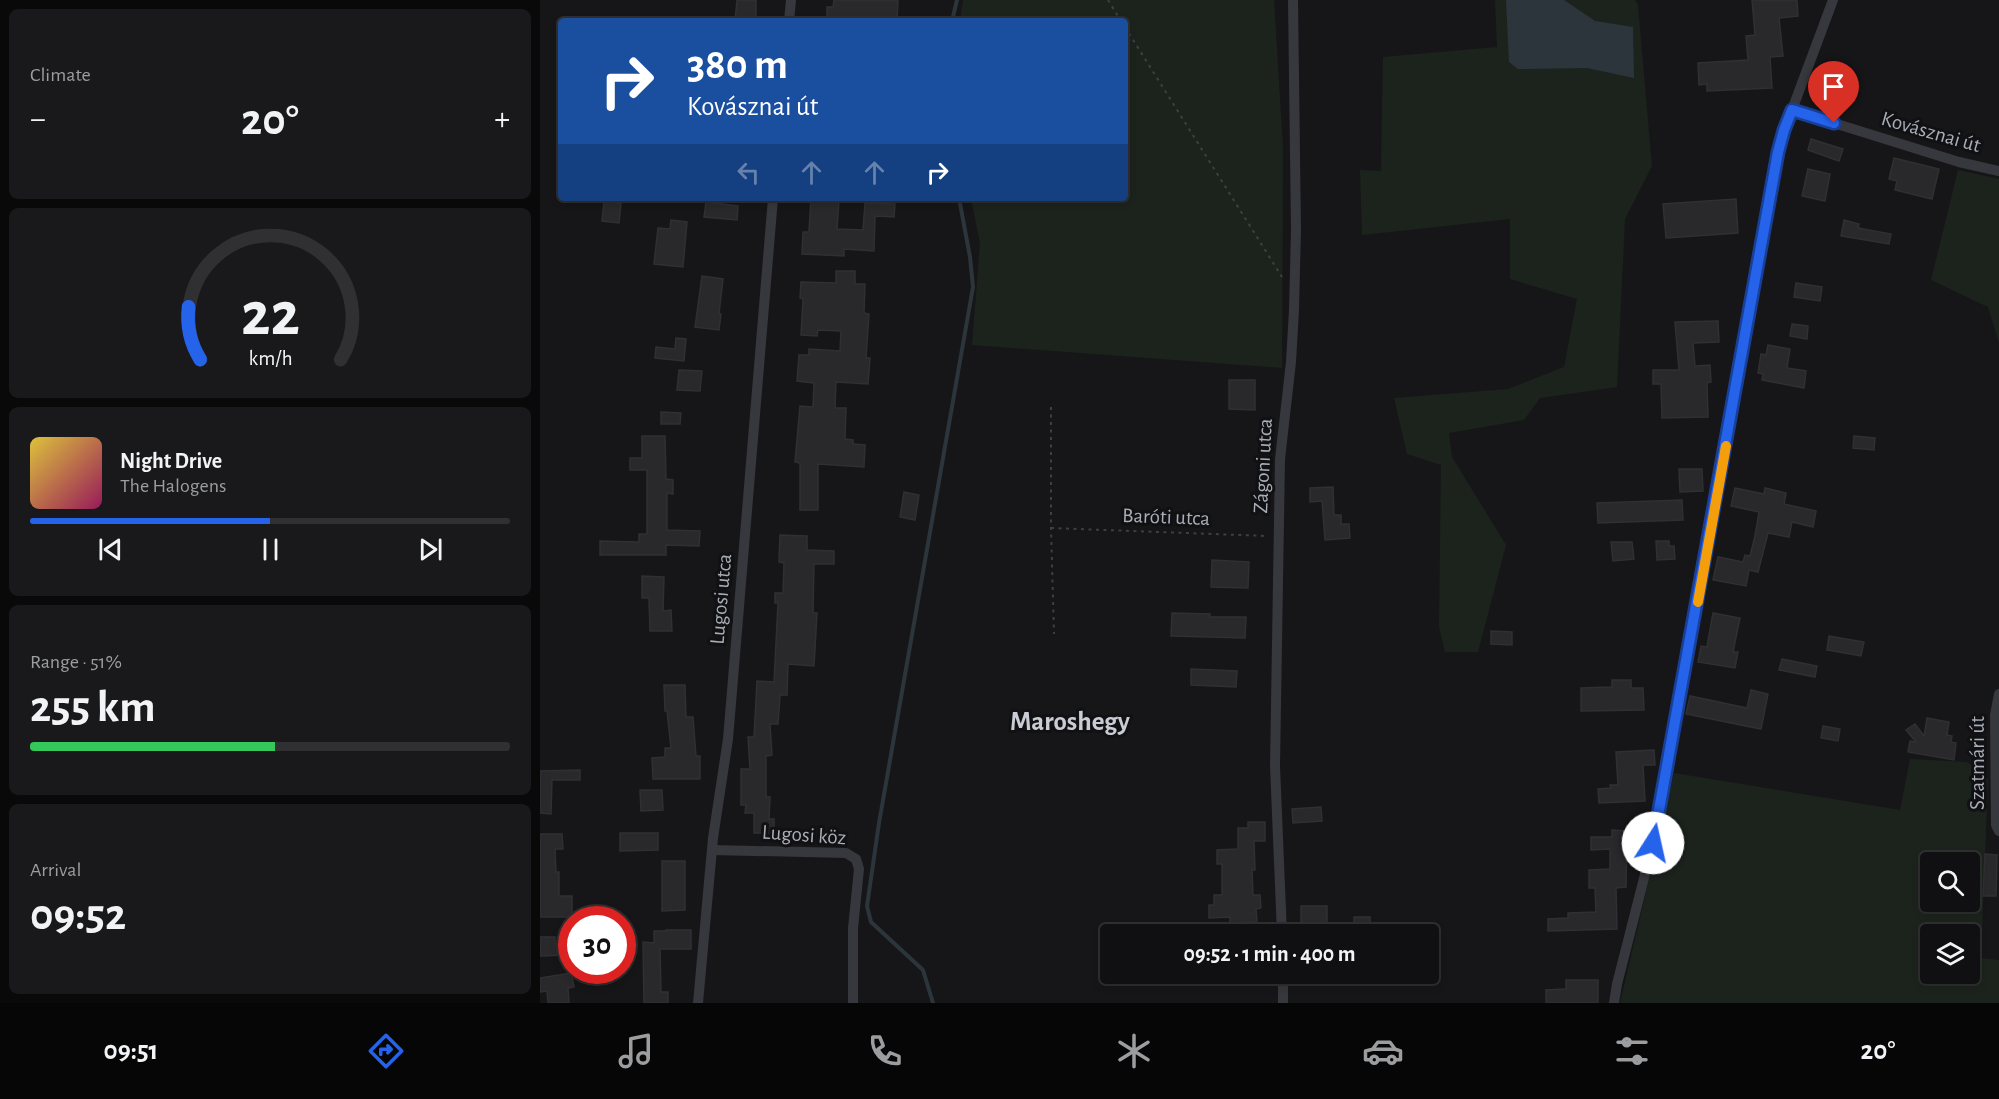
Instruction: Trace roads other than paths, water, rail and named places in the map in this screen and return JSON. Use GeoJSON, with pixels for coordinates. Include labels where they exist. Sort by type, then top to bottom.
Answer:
{"type":"FeatureCollection","features":[{"type":"Feature","properties":{"kind":"street"},"geometry":{"type":"LineString","coordinates":[[789,18],[791,0]]}},
{"type":"Feature","properties":{"kind":"street","name":"Zágoni utca"},"geometry":{"type":"LineString","coordinates":[[1282,924],[1275,766],[1280,459],[1291,362],[1296,230],[1293,0]]}},
{"type":"Feature","properties":{"kind":"street"},"geometry":{"type":"LineString","coordinates":[[1614,1003],[1653,843],[1778,152],[1784,130],[1833,0]]}},
{"type":"Feature","properties":{"kind":"street","name":"Kovásznai út"},"geometry":{"type":"LineString","coordinates":[[1792,110],[1959,162],[1999,171]]}},
{"type":"Feature","properties":{"kind":"street","name":"Lugosi utca"},"geometry":{"type":"LineString","coordinates":[[698,1003],[712,850],[729,740],[773,201]]}},
{"type":"Feature","properties":{"kind":"street","name":"Szatmári út"},"geometry":{"type":"LineString","coordinates":[[1999,694],[1995,715],[1996,825],[1999,831]]}},
{"type":"Feature","properties":{"kind":"street","name":"Lugosi köz"},"geometry":{"type":"LineString","coordinates":[[712,850],[846,853],[856,859],[859,868],[853,928],[852,1003]]}},
{"type":"Feature","properties":{"kind":"street"},"geometry":{"type":"LineString","coordinates":[[1283,984],[1283,1003]]}},
{"type":"Feature","properties":{"kind":"waterway"},"geometry":{"type":"LineString","coordinates":[[953,18],[957,0]]}},
{"type":"Feature","properties":{"kind":"waterway"},"geometry":{"type":"LineString","coordinates":[[933,1003],[923,970],[871,922],[867,906],[879,823],[973,287],[960,201]]}},
{"type":"Feature","properties":{"kind":"district","name":"Maroshegy"},"geometry":{"type":"Point","coordinates":[1070,721]}}]}
